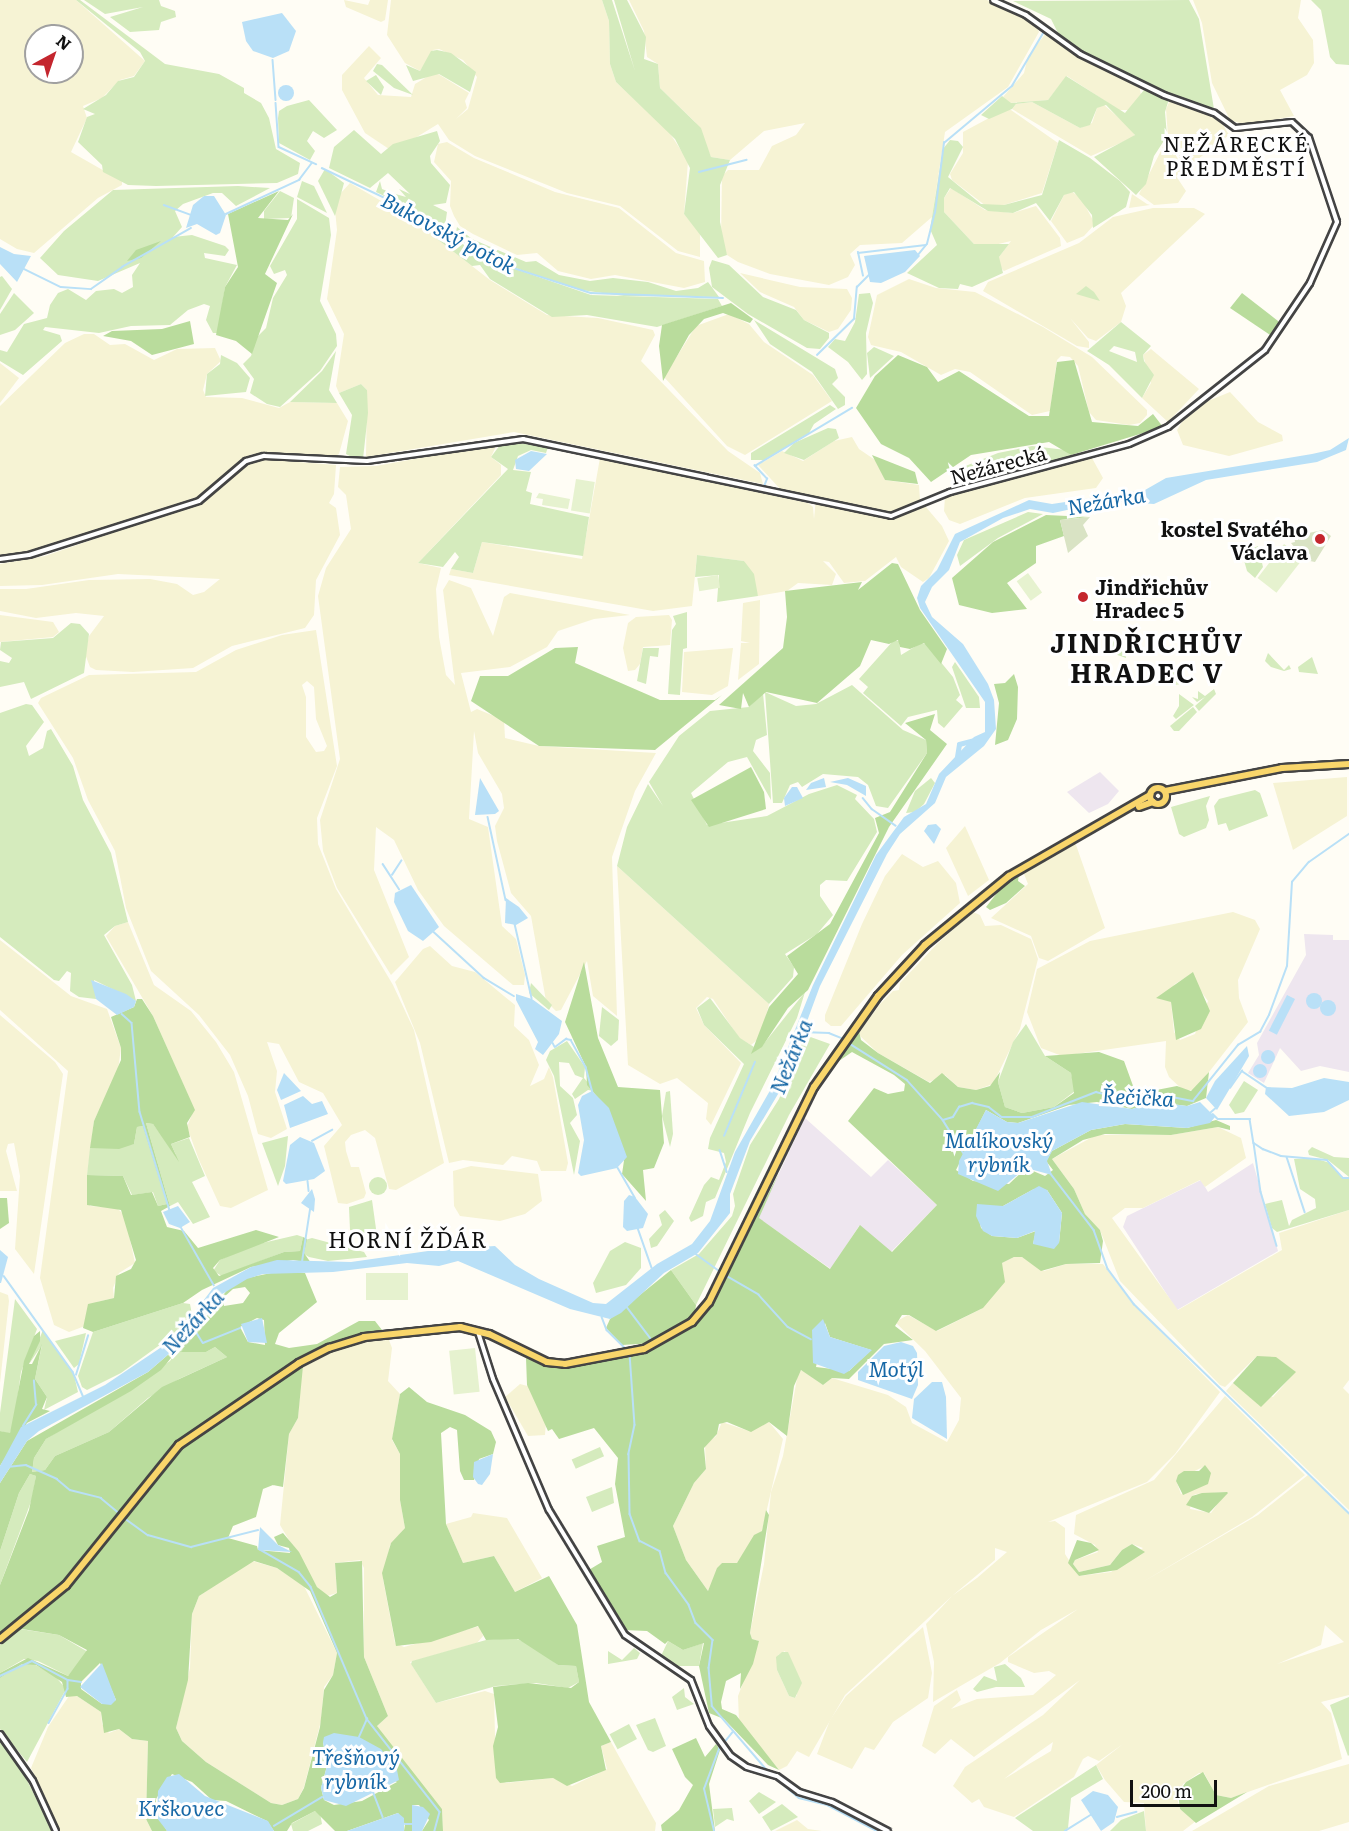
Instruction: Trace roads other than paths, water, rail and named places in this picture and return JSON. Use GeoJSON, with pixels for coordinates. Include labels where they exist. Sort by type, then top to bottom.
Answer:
{"type":"FeatureCollection","features":[{"type":"Feature","properties":{"kind":"main road"},"geometry":{"type":"LineString","coordinates":[[0,1639],[61,1591],[121,1514],[188,1438],[329,1348],[379,1335],[460,1327],[478,1331],[547,1362],[565,1364],[644,1349],[692,1322],[709,1302],[806,1102],[862,1015],[910,960],[964,911],[1009,876],[1095,826],[1151,799],[1156,788],[1165,791],[1282,768],[1349,764]]}},
{"type":"Feature","properties":{"kind":"main road"},"geometry":{"type":"LineString","coordinates":[[1151,799],[1160,804],[1208,783]]}},
{"type":"Feature","properties":{"kind":"main road"},"geometry":{"type":"LineString","coordinates":[[1165,791],[1166,800]]}},
{"type":"Feature","properties":{"kind":"street","name":"Nežárecká"},"geometry":{"type":"LineString","coordinates":[[0,559],[29,555],[199,501],[254,458],[368,461],[514,438],[891,516],[903,514],[926,500],[1129,444],[1168,427],[1246,368],[1274,340],[1310,284],[1334,232],[1336,218],[1309,138],[1301,126],[1288,121],[1235,128],[1214,112],[1164,95],[1080,54],[1026,15],[993,0]]}},
{"type":"Feature","properties":{"kind":"street"},"geometry":{"type":"LineString","coordinates":[[478,1331],[493,1379],[560,1530],[625,1635],[691,1680],[719,1743],[747,1767],[777,1776],[799,1792],[832,1802],[888,1831]]}},
{"type":"Feature","properties":{"kind":"street"},"geometry":{"type":"LineString","coordinates":[[0,1734],[33,1781],[56,1831]]}},
{"type":"Feature","properties":{"kind":"water"},"geometry":{"type":"Polygon","coordinates":[[[282,13],[296,31],[289,51],[273,58],[253,51],[246,41],[242,22],[282,13]]]}},
{"type":"Feature","properties":{"kind":"water"},"geometry":{"type":"Polygon","coordinates":[[[286,85],[292,87],[294,93],[292,99],[286,101],[280,99],[278,93],[280,87],[286,85]]]}},
{"type":"Feature","properties":{"kind":"water"},"geometry":{"type":"Polygon","coordinates":[[[204,196],[214,196],[226,215],[220,233],[216,235],[197,224],[186,228],[193,205],[204,196]]]}},
{"type":"Feature","properties":{"kind":"water"},"geometry":{"type":"Polygon","coordinates":[[[0,247],[14,254],[31,256],[17,282],[0,264],[0,247]]]}},
{"type":"Feature","properties":{"kind":"water"},"geometry":{"type":"Polygon","coordinates":[[[915,250],[920,256],[905,272],[881,283],[870,282],[864,256],[915,250]]]}},
{"type":"Feature","properties":{"kind":"water","name":"Nežárka"},"geometry":{"type":"Polygon","coordinates":[[[1349,438],[1346,450],[1317,462],[1206,480],[1154,504],[1109,501],[1053,513],[1030,509],[1003,518],[960,542],[949,570],[932,587],[925,602],[932,617],[963,644],[988,684],[994,700],[996,729],[984,746],[946,777],[935,803],[900,834],[887,854],[820,986],[784,1084],[750,1141],[730,1194],[730,1213],[698,1253],[664,1273],[621,1313],[610,1319],[570,1309],[458,1261],[439,1266],[407,1263],[333,1272],[263,1274],[247,1279],[219,1296],[192,1334],[148,1372],[39,1431],[27,1441],[0,1483],[0,1466],[21,1427],[105,1385],[175,1338],[213,1288],[251,1267],[277,1260],[351,1262],[435,1250],[495,1246],[515,1265],[539,1279],[593,1303],[606,1304],[657,1264],[692,1244],[710,1221],[735,1152],[772,1087],[813,985],[876,855],[904,817],[926,804],[939,774],[974,737],[985,732],[985,702],[920,608],[917,598],[921,586],[937,570],[955,534],[1029,500],[1052,504],[1145,490],[1166,478],[1330,450],[1349,438]]]}},
{"type":"Feature","properties":{"kind":"water"},"geometry":{"type":"Polygon","coordinates":[[[531,451],[547,454],[529,471],[516,469],[515,460],[531,451]]]}},
{"type":"Feature","properties":{"kind":"water"},"geometry":{"type":"Polygon","coordinates":[[[480,778],[499,811],[495,814],[475,815],[480,778]]]}},
{"type":"Feature","properties":{"kind":"water"},"geometry":{"type":"Polygon","coordinates":[[[824,778],[826,787],[806,790],[811,783],[824,778]]]}},
{"type":"Feature","properties":{"kind":"water"},"geometry":{"type":"Polygon","coordinates":[[[848,778],[866,786],[866,796],[847,785],[830,782],[848,778]]]}},
{"type":"Feature","properties":{"kind":"water"},"geometry":{"type":"Polygon","coordinates":[[[792,787],[797,787],[803,798],[785,806],[784,798],[792,787]]]}},
{"type":"Feature","properties":{"kind":"water"},"geometry":{"type":"Polygon","coordinates":[[[936,824],[941,829],[934,844],[924,831],[928,825],[936,824]]]}},
{"type":"Feature","properties":{"kind":"water"},"geometry":{"type":"Polygon","coordinates":[[[411,885],[439,927],[423,941],[408,931],[394,902],[395,893],[411,885]]]}},
{"type":"Feature","properties":{"kind":"water"},"geometry":{"type":"Polygon","coordinates":[[[506,898],[519,907],[528,918],[516,925],[505,923],[506,898]]]}},
{"type":"Feature","properties":{"kind":"water"},"geometry":{"type":"Polygon","coordinates":[[[91,980],[126,994],[136,1001],[134,1007],[117,1015],[96,999],[91,980]]]}},
{"type":"Feature","properties":{"kind":"water"},"geometry":{"type":"Polygon","coordinates":[[[1311,993],[1317,993],[1322,1001],[1320,1007],[1311,1009],[1306,1004],[1306,998],[1311,993]]]}},
{"type":"Feature","properties":{"kind":"water"},"geometry":{"type":"Polygon","coordinates":[[[516,994],[532,999],[562,1021],[559,1034],[543,1055],[535,1049],[538,1042],[516,1000],[516,994]]]}},
{"type":"Feature","properties":{"kind":"water"},"geometry":{"type":"Polygon","coordinates":[[[1287,995],[1295,999],[1277,1035],[1269,1031],[1287,995]]]}},
{"type":"Feature","properties":{"kind":"water"},"geometry":{"type":"Polygon","coordinates":[[[1325,1000],[1331,1000],[1336,1008],[1334,1014],[1325,1016],[1320,1011],[1320,1005],[1325,1000]]]}},
{"type":"Feature","properties":{"kind":"water"},"geometry":{"type":"Polygon","coordinates":[[[1247,1046],[1249,1056],[1217,1110],[1206,1098],[1215,1081],[1247,1046]]]}},
{"type":"Feature","properties":{"kind":"water"},"geometry":{"type":"Polygon","coordinates":[[[1268,1050],[1273,1052],[1275,1057],[1273,1062],[1268,1064],[1263,1062],[1261,1057],[1263,1052],[1268,1050]]]}},
{"type":"Feature","properties":{"kind":"water"},"geometry":{"type":"Polygon","coordinates":[[[1260,1064],[1265,1066],[1267,1071],[1265,1076],[1260,1078],[1255,1076],[1253,1071],[1255,1066],[1260,1064]]]}},
{"type":"Feature","properties":{"kind":"water"},"geometry":{"type":"Polygon","coordinates":[[[284,1073],[301,1091],[281,1100],[277,1090],[284,1073]]]}},
{"type":"Feature","properties":{"kind":"water"},"geometry":{"type":"Polygon","coordinates":[[[1324,1078],[1349,1082],[1349,1100],[1324,1112],[1289,1116],[1265,1094],[1266,1087],[1292,1088],[1324,1078]]]}},
{"type":"Feature","properties":{"kind":"water"},"geometry":{"type":"Polygon","coordinates":[[[592,1091],[609,1108],[627,1157],[617,1168],[581,1176],[578,1173],[584,1140],[578,1105],[582,1096],[592,1091]]]}},
{"type":"Feature","properties":{"kind":"water"},"geometry":{"type":"Polygon","coordinates":[[[303,1096],[312,1104],[322,1101],[328,1114],[290,1128],[284,1105],[303,1096]]]}},
{"type":"Feature","properties":{"kind":"water","name":"Malíkovský rybník"},"geometry":{"type":"Polygon","coordinates":[[[1082,1102],[1132,1109],[1156,1102],[1187,1106],[1200,1102],[1215,1117],[1210,1123],[1187,1128],[1125,1124],[1091,1130],[1052,1151],[1047,1161],[1052,1175],[1026,1168],[998,1191],[958,1174],[959,1161],[986,1110],[1007,1122],[1018,1123],[1082,1102]]]}},
{"type":"Feature","properties":{"kind":"water"},"geometry":{"type":"Polygon","coordinates":[[[300,1137],[314,1143],[325,1171],[314,1179],[286,1184],[283,1181],[290,1145],[300,1137]]]}},
{"type":"Feature","properties":{"kind":"water"},"geometry":{"type":"Polygon","coordinates":[[[1039,1186],[1047,1190],[1062,1213],[1059,1243],[1054,1249],[1033,1244],[1035,1231],[1017,1238],[992,1236],[983,1231],[976,1216],[977,1204],[1003,1206],[1039,1186]]]}},
{"type":"Feature","properties":{"kind":"water"},"geometry":{"type":"Polygon","coordinates":[[[312,1189],[315,1199],[314,1212],[301,1203],[312,1189]]]}},
{"type":"Feature","properties":{"kind":"water"},"geometry":{"type":"Polygon","coordinates":[[[629,1195],[635,1197],[648,1214],[643,1228],[627,1231],[623,1227],[624,1201],[629,1195]]]}},
{"type":"Feature","properties":{"kind":"water"},"geometry":{"type":"Polygon","coordinates":[[[178,1206],[190,1222],[180,1228],[169,1224],[163,1212],[178,1206]]]}},
{"type":"Feature","properties":{"kind":"water"},"geometry":{"type":"Polygon","coordinates":[[[0,1250],[8,1257],[1,1283],[0,1283],[0,1250]]]}},
{"type":"Feature","properties":{"kind":"water"},"geometry":{"type":"Polygon","coordinates":[[[262,1318],[267,1343],[248,1342],[241,1324],[262,1318]]]}},
{"type":"Feature","properties":{"kind":"water"},"geometry":{"type":"Polygon","coordinates":[[[823,1319],[830,1337],[872,1350],[844,1374],[813,1363],[812,1330],[823,1319]]]}},
{"type":"Feature","properties":{"kind":"water","name":"Motýl"},"geometry":{"type":"Polygon","coordinates":[[[901,1342],[913,1346],[917,1353],[918,1385],[912,1399],[858,1380],[858,1372],[884,1346],[901,1342]]]}},
{"type":"Feature","properties":{"kind":"water"},"geometry":{"type":"Polygon","coordinates":[[[932,1382],[942,1382],[946,1397],[947,1439],[912,1418],[914,1399],[932,1382]]]}},
{"type":"Feature","properties":{"kind":"water"},"geometry":{"type":"Polygon","coordinates":[[[493,1454],[490,1474],[482,1485],[478,1484],[473,1477],[474,1462],[493,1454]]]}},
{"type":"Feature","properties":{"kind":"water"},"geometry":{"type":"Polygon","coordinates":[[[260,1527],[278,1545],[292,1552],[258,1550],[260,1527]]]}},
{"type":"Feature","properties":{"kind":"water"},"geometry":{"type":"Polygon","coordinates":[[[102,1663],[116,1700],[111,1705],[102,1704],[80,1687],[102,1663]]]}},
{"type":"Feature","properties":{"kind":"water","name":"Třešňový rybník"},"geometry":{"type":"Polygon","coordinates":[[[334,1733],[359,1737],[381,1749],[397,1770],[399,1780],[346,1806],[324,1800],[321,1788],[327,1766],[323,1742],[324,1737],[334,1733]]]}},
{"type":"Feature","properties":{"kind":"water","name":"Krškovec"},"geometry":{"type":"Polygon","coordinates":[[[179,1774],[205,1796],[268,1821],[274,1831],[167,1831],[157,1818],[158,1791],[167,1777],[179,1774]]]}},
{"type":"Feature","properties":{"kind":"water"},"geometry":{"type":"Polygon","coordinates":[[[1093,1791],[1108,1795],[1118,1807],[1114,1822],[1101,1831],[1081,1800],[1093,1791]]]}},
{"type":"Feature","properties":{"kind":"water"},"geometry":{"type":"Polygon","coordinates":[[[412,1805],[423,1807],[430,1814],[422,1831],[412,1831],[412,1805]]]}},
{"type":"Feature","properties":{"kind":"water"},"geometry":{"type":"Polygon","coordinates":[[[398,1813],[404,1818],[404,1831],[347,1831],[398,1813]]]}},
{"type":"Feature","properties":{"kind":"waterway"},"geometry":{"type":"LineString","coordinates":[[918,255],[927,244],[935,213],[944,143],[1012,86],[1045,30]]}},
{"type":"Feature","properties":{"kind":"waterway","name":"Bukovský potok"},"geometry":{"type":"LineString","coordinates":[[273,60],[276,100]]}},
{"type":"Feature","properties":{"kind":"waterway","name":"Bukovský potok"},"geometry":{"type":"LineString","coordinates":[[276,103],[279,147],[316,164]]}},
{"type":"Feature","properties":{"kind":"waterway"},"geometry":{"type":"LineString","coordinates":[[699,172],[746,160]]}},
{"type":"Feature","properties":{"kind":"waterway"},"geometry":{"type":"LineString","coordinates":[[226,214],[299,180],[312,163]]}},
{"type":"Feature","properties":{"kind":"waterway","name":"Bukovský potok"},"geometry":{"type":"LineString","coordinates":[[322,168],[425,217],[498,263],[591,293],[723,298]]}},
{"type":"Feature","properties":{"kind":"waterway"},"geometry":{"type":"LineString","coordinates":[[164,205],[191,215]]}},
{"type":"Feature","properties":{"kind":"waterway"},"geometry":{"type":"LineString","coordinates":[[22,268],[61,287],[91,289],[122,267],[191,228]]}},
{"type":"Feature","properties":{"kind":"waterway"},"geometry":{"type":"LineString","coordinates":[[863,276],[858,253],[926,245]]}},
{"type":"Feature","properties":{"kind":"waterway"},"geometry":{"type":"LineString","coordinates":[[817,355],[854,319],[857,287],[869,275]]}},
{"type":"Feature","properties":{"kind":"waterway"},"geometry":{"type":"LineString","coordinates":[[763,489],[767,479],[755,466],[852,408]]}},
{"type":"Feature","properties":{"kind":"waterway"},"geometry":{"type":"LineString","coordinates":[[956,763],[959,744],[978,739]]}},
{"type":"Feature","properties":{"kind":"waterway"},"geometry":{"type":"LineString","coordinates":[[863,798],[872,809],[896,826]]}},
{"type":"Feature","properties":{"kind":"waterway"},"geometry":{"type":"LineString","coordinates":[[488,817],[506,900]]}},
{"type":"Feature","properties":{"kind":"waterway","name":"Řečička"},"geometry":{"type":"LineString","coordinates":[[847,1042],[907,1080],[943,1120],[953,1117],[959,1107],[972,1103],[989,1107],[1002,1117],[1032,1117],[1096,1092],[1127,1100],[1157,1094],[1193,1101],[1238,1045],[1260,1032],[1269,1015],[1287,966],[1292,882],[1309,862],[1349,834]]}},
{"type":"Feature","properties":{"kind":"waterway"},"geometry":{"type":"LineString","coordinates":[[392,875],[401,861]]}},
{"type":"Feature","properties":{"kind":"waterway"},"geometry":{"type":"LineString","coordinates":[[383,864],[399,889]]}},
{"type":"Feature","properties":{"kind":"waterway"},"geometry":{"type":"LineString","coordinates":[[515,924],[532,998]]}},
{"type":"Feature","properties":{"kind":"waterway"},"geometry":{"type":"LineString","coordinates":[[434,932],[484,978],[514,996]]}},
{"type":"Feature","properties":{"kind":"waterway"},"geometry":{"type":"LineString","coordinates":[[122,1014],[132,1023],[140,1112],[170,1211]]}},
{"type":"Feature","properties":{"kind":"waterway","name":"Řečička"},"geometry":{"type":"LineString","coordinates":[[802,1032],[829,1033],[844,1039]]}},
{"type":"Feature","properties":{"kind":"waterway"},"geometry":{"type":"LineString","coordinates":[[553,1043],[555,1047],[566,1039],[571,1040],[586,1067],[593,1093]]}},
{"type":"Feature","properties":{"kind":"waterway"},"geometry":{"type":"LineString","coordinates":[[724,1136],[755,1062]]}},
{"type":"Feature","properties":{"kind":"waterway"},"geometry":{"type":"LineString","coordinates":[[1230,1088],[1242,1071],[1269,1089]]}},
{"type":"Feature","properties":{"kind":"waterway"},"geometry":{"type":"LineString","coordinates":[[1210,1113],[1217,1107]]}},
{"type":"Feature","properties":{"kind":"waterway"},"geometry":{"type":"LineString","coordinates":[[1213,1114],[1218,1119],[1250,1119],[1254,1143],[1263,1149],[1281,1156],[1327,1160],[1343,1178],[1349,1178]]}},
{"type":"Feature","properties":{"kind":"waterway"},"geometry":{"type":"LineString","coordinates":[[943,1120],[964,1153]]}},
{"type":"Feature","properties":{"kind":"waterway"},"geometry":{"type":"LineString","coordinates":[[312,1141],[332,1130]]}},
{"type":"Feature","properties":{"kind":"waterway"},"geometry":{"type":"LineString","coordinates":[[1254,1143],[1261,1192],[1277,1246]]}},
{"type":"Feature","properties":{"kind":"waterway"},"geometry":{"type":"LineString","coordinates":[[720,1150],[727,1172]]}},
{"type":"Feature","properties":{"kind":"waterway"},"geometry":{"type":"LineString","coordinates":[[1287,1157],[1305,1212]]}},
{"type":"Feature","properties":{"kind":"waterway"},"geometry":{"type":"LineString","coordinates":[[618,1168],[635,1197]]}},
{"type":"Feature","properties":{"kind":"waterway"},"geometry":{"type":"LineString","coordinates":[[1051,1174],[1094,1230],[1108,1269],[1134,1304],[1349,1513]]}},
{"type":"Feature","properties":{"kind":"waterway"},"geometry":{"type":"LineString","coordinates":[[308,1181],[309,1191]]}},
{"type":"Feature","properties":{"kind":"waterway"},"geometry":{"type":"LineString","coordinates":[[302,1262],[310,1210]]}},
{"type":"Feature","properties":{"kind":"waterway","name":"Nežárka"},"geometry":{"type":"LineString","coordinates":[[181,1227],[214,1285]]}},
{"type":"Feature","properties":{"kind":"waterway"},"geometry":{"type":"LineString","coordinates":[[638,1228],[652,1268]]}},
{"type":"Feature","properties":{"kind":"waterway"},"geometry":{"type":"LineString","coordinates":[[696,1254],[721,1272]]}},
{"type":"Feature","properties":{"kind":"waterway"},"geometry":{"type":"LineString","coordinates":[[725,1275],[759,1295],[788,1327],[811,1339]]}},
{"type":"Feature","properties":{"kind":"waterway"},"geometry":{"type":"LineString","coordinates":[[4,1276],[73,1372],[83,1396]]}},
{"type":"Feature","properties":{"kind":"waterway"},"geometry":{"type":"LineString","coordinates":[[627,1307],[650,1338]]}},
{"type":"Feature","properties":{"kind":"waterway"},"geometry":{"type":"LineString","coordinates":[[602,1317],[607,1330],[627,1350]]}},
{"type":"Feature","properties":{"kind":"waterway","name":"Nežárka"},"geometry":{"type":"LineString","coordinates":[[195,1330],[203,1343],[240,1328]]}},
{"type":"Feature","properties":{"kind":"waterway"},"geometry":{"type":"LineString","coordinates":[[76,1375],[88,1336]]}},
{"type":"Feature","properties":{"kind":"waterway"},"geometry":{"type":"LineString","coordinates":[[630,1354],[635,1425],[629,1454],[630,1514],[640,1541],[660,1551],[666,1573],[689,1605],[696,1623],[713,1640],[709,1668],[712,1706],[768,1771]]}},
{"type":"Feature","properties":{"kind":"waterway"},"geometry":{"type":"LineString","coordinates":[[23,1426],[36,1405],[34,1381]]}},
{"type":"Feature","properties":{"kind":"waterway"},"geometry":{"type":"LineString","coordinates":[[7,1467],[26,1465],[57,1479],[70,1490],[101,1498],[120,1514]]}},
{"type":"Feature","properties":{"kind":"waterway"},"geometry":{"type":"LineString","coordinates":[[123,1517],[148,1535],[191,1547],[258,1530]]}},
{"type":"Feature","properties":{"kind":"waterway"},"geometry":{"type":"LineString","coordinates":[[259,1549],[299,1572],[311,1587],[367,1719],[440,1812],[435,1831]]}},
{"type":"Feature","properties":{"kind":"waterway"},"geometry":{"type":"LineString","coordinates":[[0,1676],[32,1661],[68,1680],[68,1689],[49,1723]]}},
{"type":"Feature","properties":{"kind":"waterway"},"geometry":{"type":"LineString","coordinates":[[68,1680],[81,1682]]}},
{"type":"Feature","properties":{"kind":"waterway"},"geometry":{"type":"LineString","coordinates":[[359,1737],[367,1719]]}},
{"type":"Feature","properties":{"kind":"waterway"},"geometry":{"type":"LineString","coordinates":[[714,1831],[704,1789],[719,1749],[732,1733]]}},
{"type":"Feature","properties":{"kind":"waterway"},"geometry":{"type":"LineString","coordinates":[[773,1776],[799,1798],[827,1805],[877,1831]]}},
{"type":"Feature","properties":{"kind":"waterway"},"geometry":{"type":"LineString","coordinates":[[373,1791],[383,1817]]}},
{"type":"Feature","properties":{"kind":"waterway"},"geometry":{"type":"LineString","coordinates":[[274,1826],[322,1797]]}},
{"type":"Feature","properties":{"kind":"waterway"},"geometry":{"type":"LineString","coordinates":[[1117,1817],[1136,1812]]}},
{"type":"Feature","properties":{"kind":"waterway"},"geometry":{"type":"LineString","coordinates":[[1065,1831],[1091,1815]]}},
{"type":"Feature","properties":{"kind":"waterway"},"geometry":{"type":"LineString","coordinates":[[405,1824],[414,1824]]}},
{"type":"Feature","properties":{"kind":"place","name":"kostel Svatého Václava"},"geometry":{"type":"Point","coordinates":[1320,539]}},
{"type":"Feature","properties":{"kind":"place","name":"Jindřichův Hradec 5"},"geometry":{"type":"Point","coordinates":[1083,597]}},
{"type":"Feature","properties":{"kind":"district","name":"NEŽÁRECKÉ PŘEDMĚSTÍ"},"geometry":{"type":"Point","coordinates":[1236,155]}},
{"type":"Feature","properties":{"kind":"district","name":"JINDŘICHŮV HRADEC V"},"geometry":{"type":"Point","coordinates":[1147,657]}},
{"type":"Feature","properties":{"kind":"district","name":"HORNÍ ŽĎÁR"},"geometry":{"type":"Point","coordinates":[408,1239]}}]}
